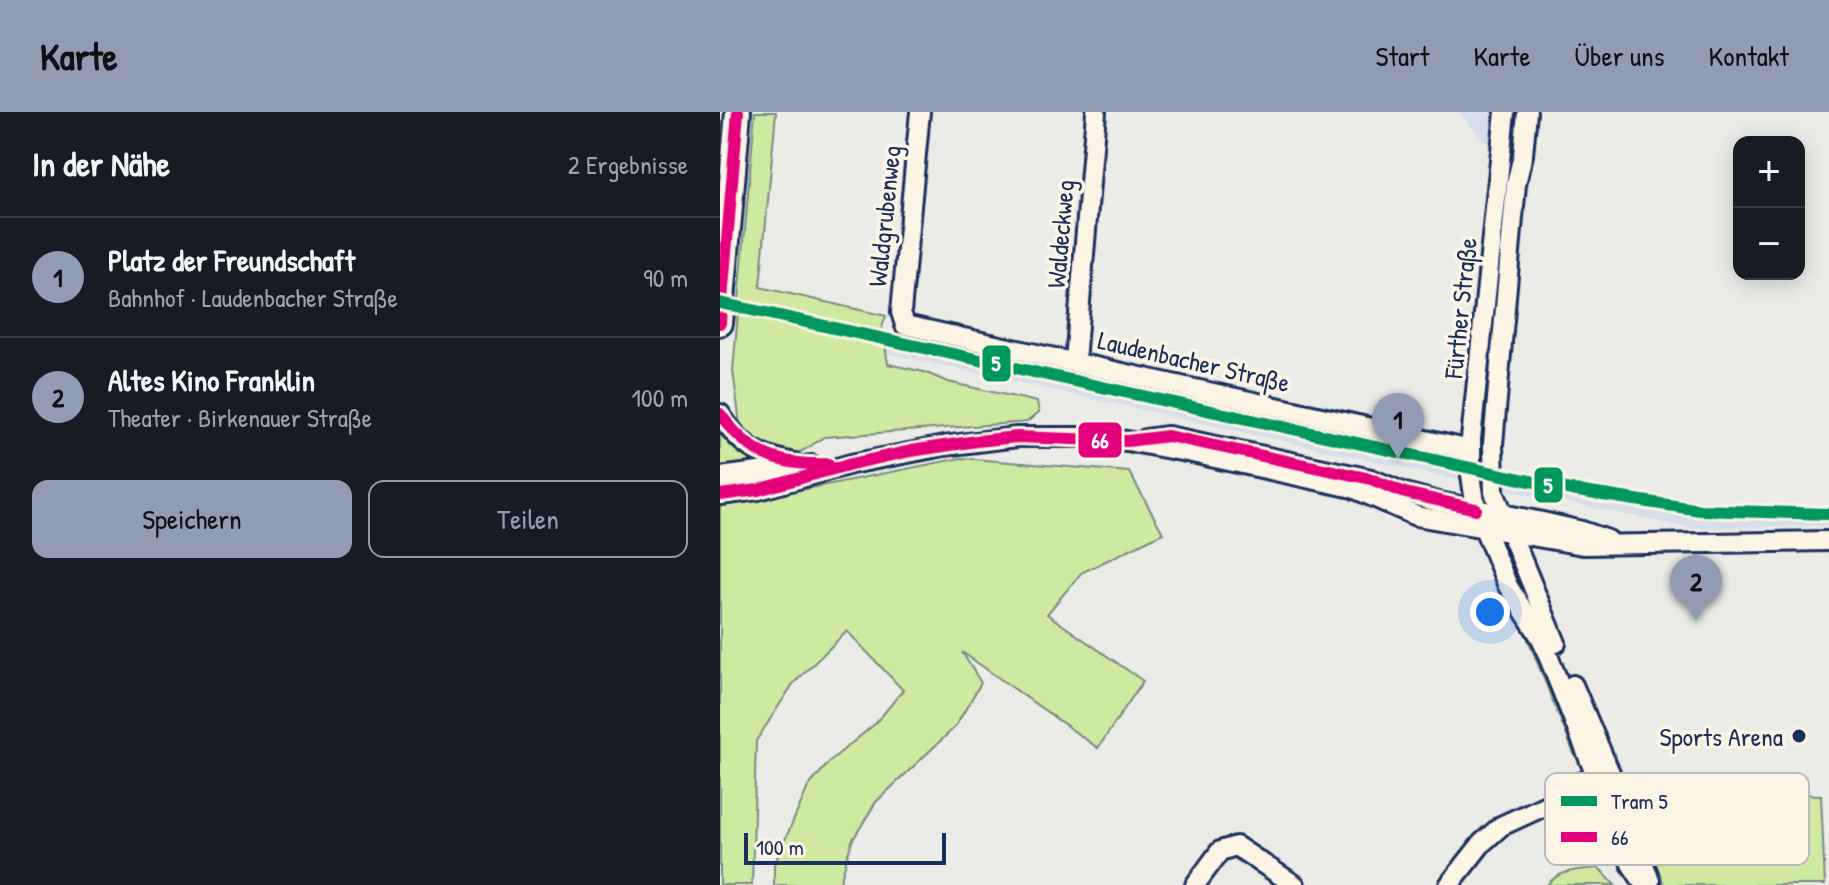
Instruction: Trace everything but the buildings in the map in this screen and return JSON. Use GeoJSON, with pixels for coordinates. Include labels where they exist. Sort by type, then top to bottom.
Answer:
{"type":"FeatureCollection","features":[{"type":"Feature","properties":{"kind":"main road"},"geometry":{"type":"LineString","coordinates":[[720,323],[729,127]]}},
{"type":"Feature","properties":{"kind":"street","name":"Waldgrubenweg"},"geometry":{"type":"LineString","coordinates":[[905,325],[901,312],[920,112]]}},
{"type":"Feature","properties":{"kind":"street","name":"Waldeckweg"},"geometry":{"type":"LineString","coordinates":[[1075,361],[1096,112]]}},
{"type":"Feature","properties":{"kind":"street","name":"Fürther Straße"},"geometry":{"type":"LineString","coordinates":[[1505,112],[1471,450],[1472,489],[1476,509],[1508,586],[1541,638],[1600,773]]}},
{"type":"Feature","properties":{"kind":"street","name":"Fürther Straße"},"geometry":{"type":"LineString","coordinates":[[1527,112],[1515,193],[1493,444],[1494,492],[1600,773]]}},
{"type":"Feature","properties":{"kind":"street","name":"Laudenbacher Straße"},"geometry":{"type":"LineString","coordinates":[[905,325],[1471,450]]}},
{"type":"Feature","properties":{"kind":"street"},"geometry":{"type":"LineString","coordinates":[[720,414],[742,443],[757,452],[805,466]]}},
{"type":"Feature","properties":{"kind":"street"},"geometry":{"type":"LineString","coordinates":[[1127,441],[1168,436],[1188,440],[1371,479],[1405,493],[1582,531],[1614,543]]}},
{"type":"Feature","properties":{"kind":"street"},"geometry":{"type":"LineString","coordinates":[[720,495],[758,490],[851,464],[944,446],[1017,437],[1079,437],[1127,441],[1353,488],[1416,516],[1583,545],[1829,541]]}},
{"type":"Feature","properties":{"kind":"street"},"geometry":{"type":"LineString","coordinates":[[720,477],[805,466],[851,464]]}},
{"type":"Feature","properties":{"kind":"street"},"geometry":{"type":"LineString","coordinates":[[1449,885],[1482,843],[1501,826],[1545,806]]}},
{"type":"Feature","properties":{"kind":"street"},"geometry":{"type":"LineString","coordinates":[[1195,885],[1220,851],[1236,846],[1295,885]]}},
{"type":"Feature","properties":{"kind":"street"},"geometry":{"type":"LineString","coordinates":[[1632,865],[1645,885]]}},
{"type":"Feature","properties":{"kind":"street"},"geometry":{"type":"LineString","coordinates":[[1642,865],[1651,885]]}},
{"type":"Feature","properties":{"kind":"shaded area"},"geometry":{"type":"Polygon","coordinates":[[[1459,112],[1492,112],[1497,155],[1459,112]]]}},
{"type":"Feature","properties":{"kind":"shaded area"},"geometry":{"type":"Polygon","coordinates":[[[720,293],[740,296],[744,302],[1269,417],[1460,454],[1463,459],[1624,493],[1738,507],[1829,506],[1829,526],[1690,528],[1455,479],[720,316],[720,293]]]}},
{"type":"Feature","properties":{"kind":"green space"},"geometry":{"type":"Polygon","coordinates":[[[755,112],[776,112],[760,287],[886,316],[882,327],[888,364],[924,372],[948,382],[1037,402],[1039,412],[1027,422],[824,437],[805,450],[794,453],[770,449],[741,432],[733,371],[755,112]]]}},
{"type":"Feature","properties":{"kind":"green space"},"geometry":{"type":"Polygon","coordinates":[[[1501,199],[1510,200],[1492,397],[1487,400],[1483,396],[1501,199]]]}},
{"type":"Feature","properties":{"kind":"green space"},"geometry":{"type":"Polygon","coordinates":[[[720,424],[769,463],[720,473],[720,424]]]}},
{"type":"Feature","properties":{"kind":"green space"},"geometry":{"type":"Polygon","coordinates":[[[961,458],[1129,472],[1163,533],[1081,573],[1047,614],[1143,681],[1098,748],[962,652],[981,683],[955,727],[876,802],[852,841],[839,885],[774,885],[774,865],[808,787],[830,761],[876,723],[903,690],[847,631],[793,684],[756,741],[752,885],[720,885],[720,506],[961,458]]]}},
{"type":"Feature","properties":{"kind":"green space"},"geometry":{"type":"Polygon","coordinates":[[[1525,632],[1532,637],[1578,754],[1575,756],[1525,632]]]}},
{"type":"Feature","properties":{"kind":"green space"},"geometry":{"type":"Polygon","coordinates":[[[1809,795],[1821,795],[1825,885],[1664,885],[1657,865],[1809,865],[1809,795]]]}},
{"type":"Feature","properties":{"kind":"green space"},"geometry":{"type":"Polygon","coordinates":[[[1599,868],[1615,885],[1547,885],[1564,873],[1599,868]]]}},
{"type":"Feature","properties":{"kind":"tram line","name":"5"},"geometry":{"type":"LineString","coordinates":[[720,303],[1571,490],[1700,510],[1829,514]]}},
{"type":"Feature","properties":{"kind":"transit line","name":"66"},"geometry":{"type":"LineString","coordinates":[[720,323],[738,112]]}},
{"type":"Feature","properties":{"kind":"transit line","name":"66"},"geometry":{"type":"LineString","coordinates":[[720,414],[742,439],[766,455],[794,463],[828,464]]}},
{"type":"Feature","properties":{"kind":"transit line","name":"66"},"geometry":{"type":"LineString","coordinates":[[720,495],[758,490],[911,451],[977,441],[1017,437],[1127,441],[1168,436],[1371,479],[1405,493],[1476,509]]}},
{"type":"Feature","properties":{"kind":"place","name":"Platz der Freundschaft"},"geometry":{"type":"Point","coordinates":[1398,459]}},
{"type":"Feature","properties":{"kind":"place","name":"Altes Kino Franklin"},"geometry":{"type":"Point","coordinates":[1696,621]}},
{"type":"Feature","properties":{"kind":"place","name":"Sports Arena"},"geometry":{"type":"Point","coordinates":[1799,736]}}]}
